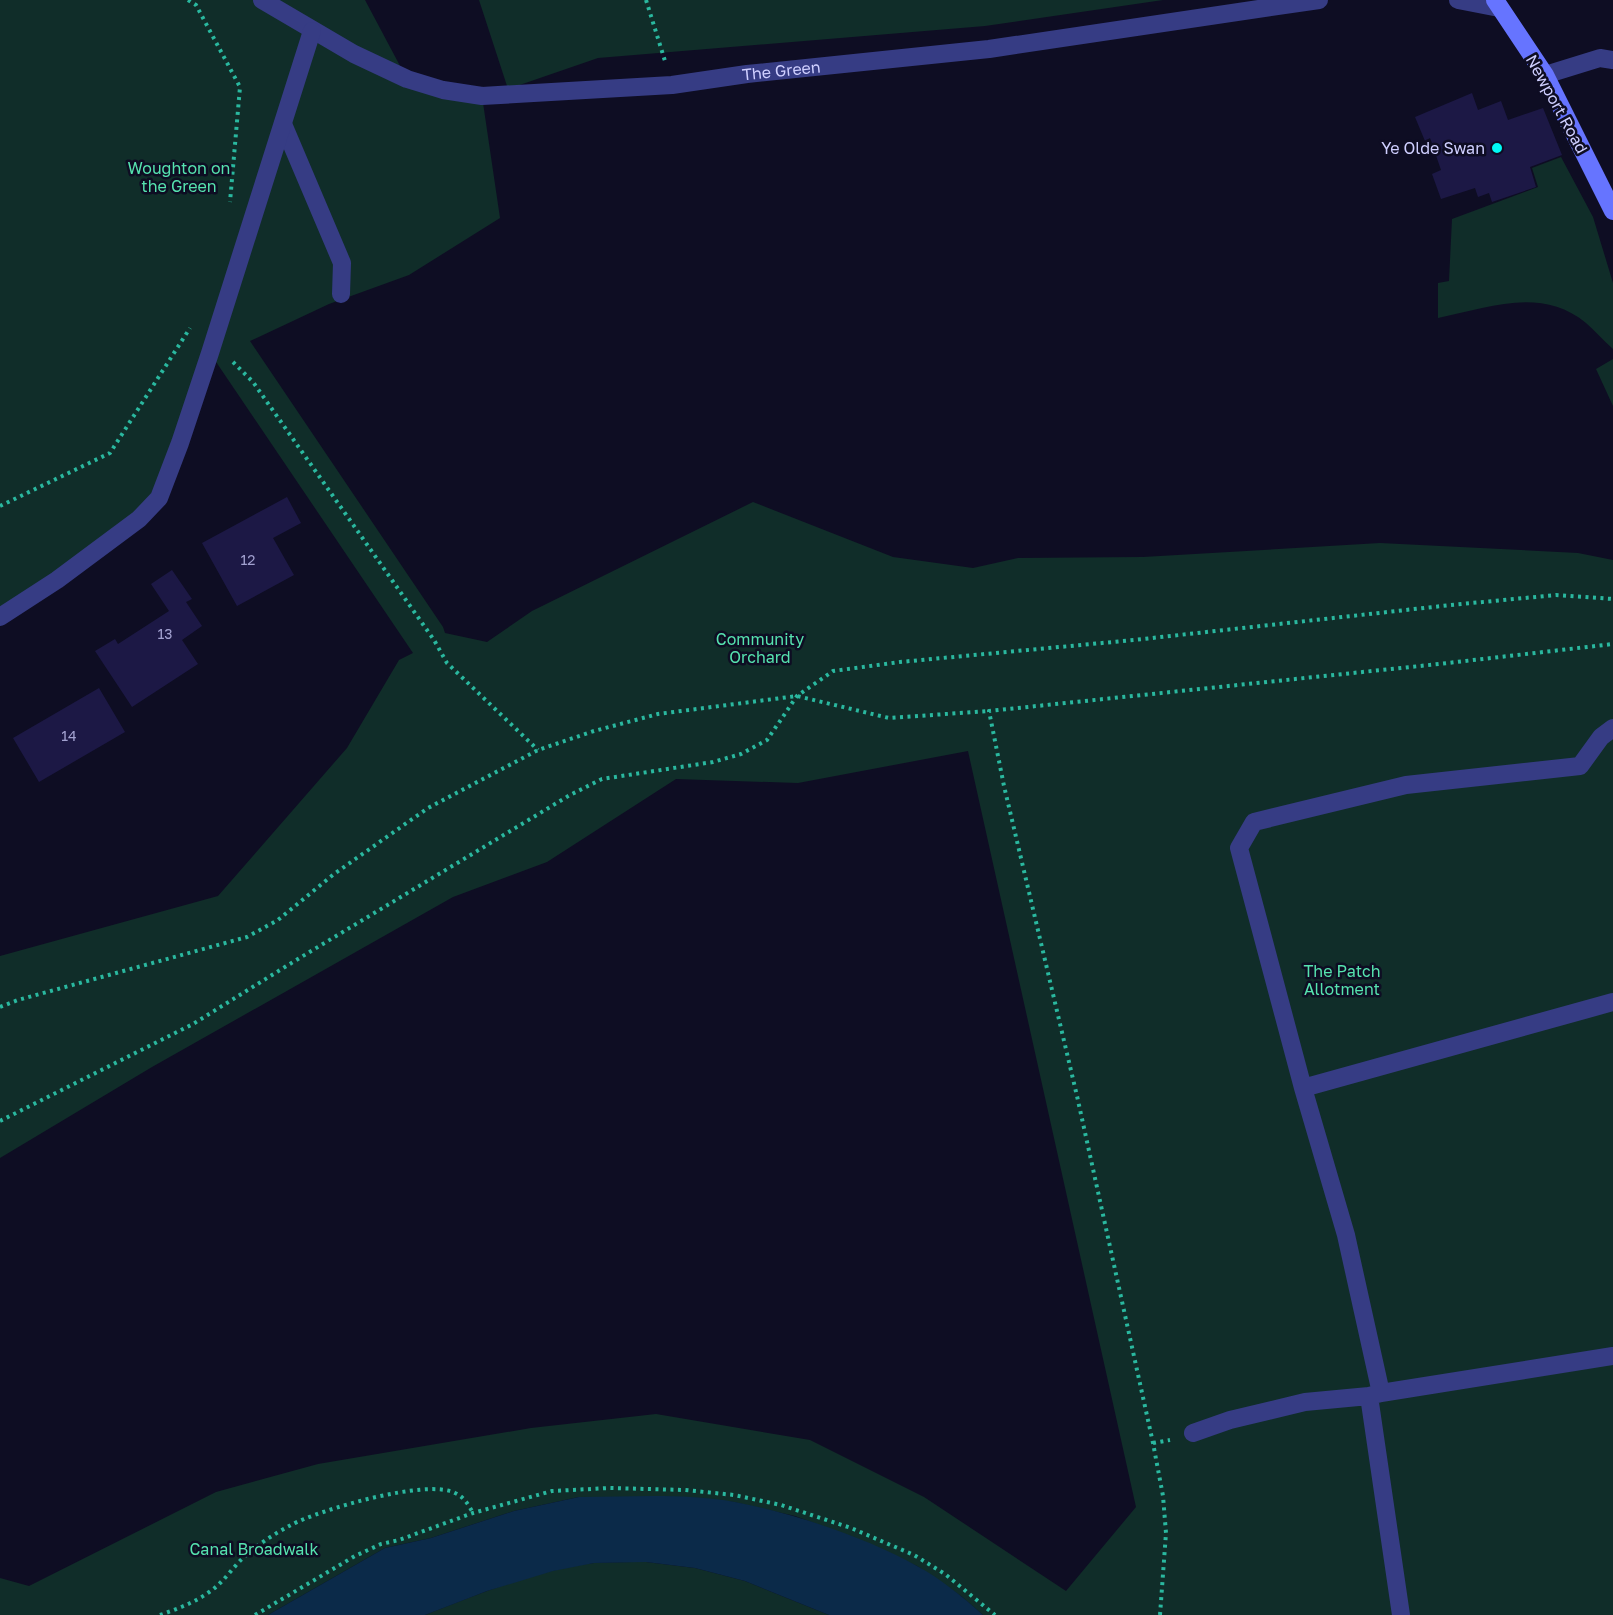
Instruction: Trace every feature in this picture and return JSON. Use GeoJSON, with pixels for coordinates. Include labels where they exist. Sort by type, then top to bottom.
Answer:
{"type":"FeatureCollection","features":[{"type":"Feature","properties":{"kind":"street","name":"The Green"},"geometry":{"type":"LineString","coordinates":[[262,0],[312,31],[407,79],[442,90],[495,96],[672,85],[758,73],[989,49],[1319,0]]}},
{"type":"Feature","properties":{"kind":"street"},"geometry":{"type":"LineString","coordinates":[[1458,0],[1497,4]]}},
{"type":"Feature","properties":{"kind":"street","name":"Newport Road"},"geometry":{"type":"LineString","coordinates":[[1497,4],[1545,75],[1613,211]]}},
{"type":"Feature","properties":{"kind":"street"},"geometry":{"type":"LineString","coordinates":[[0,617],[57,580],[140,519],[159,498],[210,353],[312,31]]}},
{"type":"Feature","properties":{"kind":"street"},"geometry":{"type":"LineString","coordinates":[[1545,75],[1600,58],[1613,60]]}},
{"type":"Feature","properties":{"kind":"street"},"geometry":{"type":"LineString","coordinates":[[283,124],[342,263],[341,294]]}},
{"type":"Feature","properties":{"kind":"street"},"geometry":{"type":"LineString","coordinates":[[1401,1615],[1375,1394],[1346,1235],[1303,1088],[1239,848],[1254,822],[1406,785],[1580,766],[1600,737],[1613,728]]}},
{"type":"Feature","properties":{"kind":"street"},"geometry":{"type":"LineString","coordinates":[[1303,1088],[1613,1002]]}},
{"type":"Feature","properties":{"kind":"street"},"geometry":{"type":"LineString","coordinates":[[1193,1433],[1230,1420],[1305,1402],[1375,1394],[1613,1356]]}},
{"type":"Feature","properties":{"kind":"path"},"geometry":{"type":"LineString","coordinates":[[188,0],[196,5],[240,87],[229,211]]}},
{"type":"Feature","properties":{"kind":"path"},"geometry":{"type":"LineString","coordinates":[[646,0],[672,85]]}},
{"type":"Feature","properties":{"kind":"path"},"geometry":{"type":"LineString","coordinates":[[0,506],[110,453],[191,327]]}},
{"type":"Feature","properties":{"kind":"path"},"geometry":{"type":"LineString","coordinates":[[210,353],[232,361],[253,382],[434,640],[447,663],[538,750]]}},
{"type":"Feature","properties":{"kind":"path"},"geometry":{"type":"LineString","coordinates":[[0,1121],[194,1024],[552,806],[602,779],[713,762],[741,754],[767,740],[797,696],[833,671],[1533,597],[1556,595],[1613,599]]}},
{"type":"Feature","properties":{"kind":"path"},"geometry":{"type":"LineString","coordinates":[[0,1007],[18,999],[247,937],[278,920],[334,874],[428,808],[538,750],[594,730],[658,714],[797,696],[889,718],[989,711],[1613,644]]}},
{"type":"Feature","properties":{"kind":"path"},"geometry":{"type":"LineString","coordinates":[[989,711],[1153,1443],[1166,1533],[1160,1615]]}},
{"type":"Feature","properties":{"kind":"path"},"geometry":{"type":"LineString","coordinates":[[255,1615],[355,1556],[381,1544],[399,1540],[473,1513],[552,1491],[610,1488],[734,1494],[782,1505],[851,1528],[914,1555],[945,1574],[995,1615]]}},
{"type":"Feature","properties":{"kind":"path"},"geometry":{"type":"LineString","coordinates":[[160,1615],[187,1605],[216,1587],[246,1555],[292,1524],[362,1499],[413,1490],[453,1491],[467,1501],[473,1513]]}},
{"type":"Feature","properties":{"kind":"green space"},"geometry":{"type":"Polygon","coordinates":[[[0,0],[365,0],[407,79],[482,96],[500,218],[409,275],[329,304],[250,341],[445,633],[487,642],[532,611],[753,502],[893,557],[973,568],[1018,558],[1143,557],[1380,543],[1578,553],[1613,560],[1613,1615],[983,1615],[961,1596],[917,1566],[855,1538],[795,1516],[734,1502],[678,1497],[579,1497],[514,1511],[431,1538],[385,1548],[268,1615],[0,1615],[0,1578],[29,1586],[216,1492],[318,1464],[531,1428],[656,1414],[810,1440],[924,1497],[1066,1591],[1136,1507],[968,751],[798,783],[676,779],[547,862],[453,897],[152,1067],[0,1158],[0,956],[218,896],[347,748],[399,660],[413,653],[210,353],[159,498],[0,617],[0,0]]]}},
{"type":"Feature","properties":{"kind":"green space"},"geometry":{"type":"Polygon","coordinates":[[[479,0],[1163,0],[985,26],[598,58],[508,89],[479,0]]]}},
{"type":"Feature","properties":{"kind":"green space"},"geometry":{"type":"Polygon","coordinates":[[[1561,157],[1593,217],[1613,283],[1613,349],[1586,323],[1569,312],[1551,305],[1514,303],[1495,305],[1438,318],[1438,283],[1449,281],[1452,219],[1538,187],[1532,168],[1561,157]]]}},
{"type":"Feature","properties":{"kind":"green space"},"geometry":{"type":"Polygon","coordinates":[[[1613,359],[1613,406],[1596,369],[1613,359]]]}},
{"type":"Feature","properties":{"kind":"green space"},"geometry":{"type":"Polygon","coordinates":[[[646,1562],[695,1568],[745,1581],[829,1615],[425,1615],[508,1584],[551,1571],[594,1563],[646,1562]]]}},
{"type":"Feature","properties":{"kind":"water"},"geometry":{"type":"Polygon","coordinates":[[[579,1497],[696,1497],[735,1502],[804,1519],[897,1555],[935,1577],[983,1615],[829,1615],[745,1581],[695,1568],[646,1562],[594,1563],[553,1571],[487,1591],[425,1615],[268,1615],[385,1548],[431,1538],[514,1511],[579,1497]]]}},
{"type":"Feature","properties":{"kind":"building","name":"Ye Olde Swan"},"geometry":{"type":"Polygon","coordinates":[[[1472,93],[1478,110],[1501,101],[1508,120],[1543,108],[1562,155],[1530,167],[1536,187],[1492,202],[1489,193],[1478,197],[1475,188],[1441,199],[1432,174],[1441,170],[1430,138],[1425,141],[1415,117],[1472,93]]]}},
{"type":"Feature","properties":{"kind":"building"},"geometry":{"type":"Polygon","coordinates":[[[287,497],[301,523],[273,538],[294,575],[237,606],[202,543],[287,497]]]}},
{"type":"Feature","properties":{"kind":"building"},"geometry":{"type":"Polygon","coordinates":[[[172,570],[192,599],[186,602],[202,626],[182,640],[198,664],[132,707],[95,651],[115,639],[118,644],[169,611],[151,584],[172,570]]]}},
{"type":"Feature","properties":{"kind":"building"},"geometry":{"type":"Polygon","coordinates":[[[99,688],[125,732],[39,782],[13,738],[99,688]]]}},
{"type":"Feature","properties":{"kind":"place","name":"Ye Olde Swan"},"geometry":{"type":"Point","coordinates":[1497,148]}},
{"type":"Feature","properties":{"kind":"park label","name":"Woughton on the Green"},"geometry":{"type":"Point","coordinates":[179,177]}},
{"type":"Feature","properties":{"kind":"park label","name":"Community Orchard"},"geometry":{"type":"Point","coordinates":[760,648]}},
{"type":"Feature","properties":{"kind":"park label","name":"The Patch Allotment"},"geometry":{"type":"Point","coordinates":[1342,980]}},
{"type":"Feature","properties":{"kind":"park label","name":"Canal Broadwalk"},"geometry":{"type":"Point","coordinates":[254,1549]}}]}
